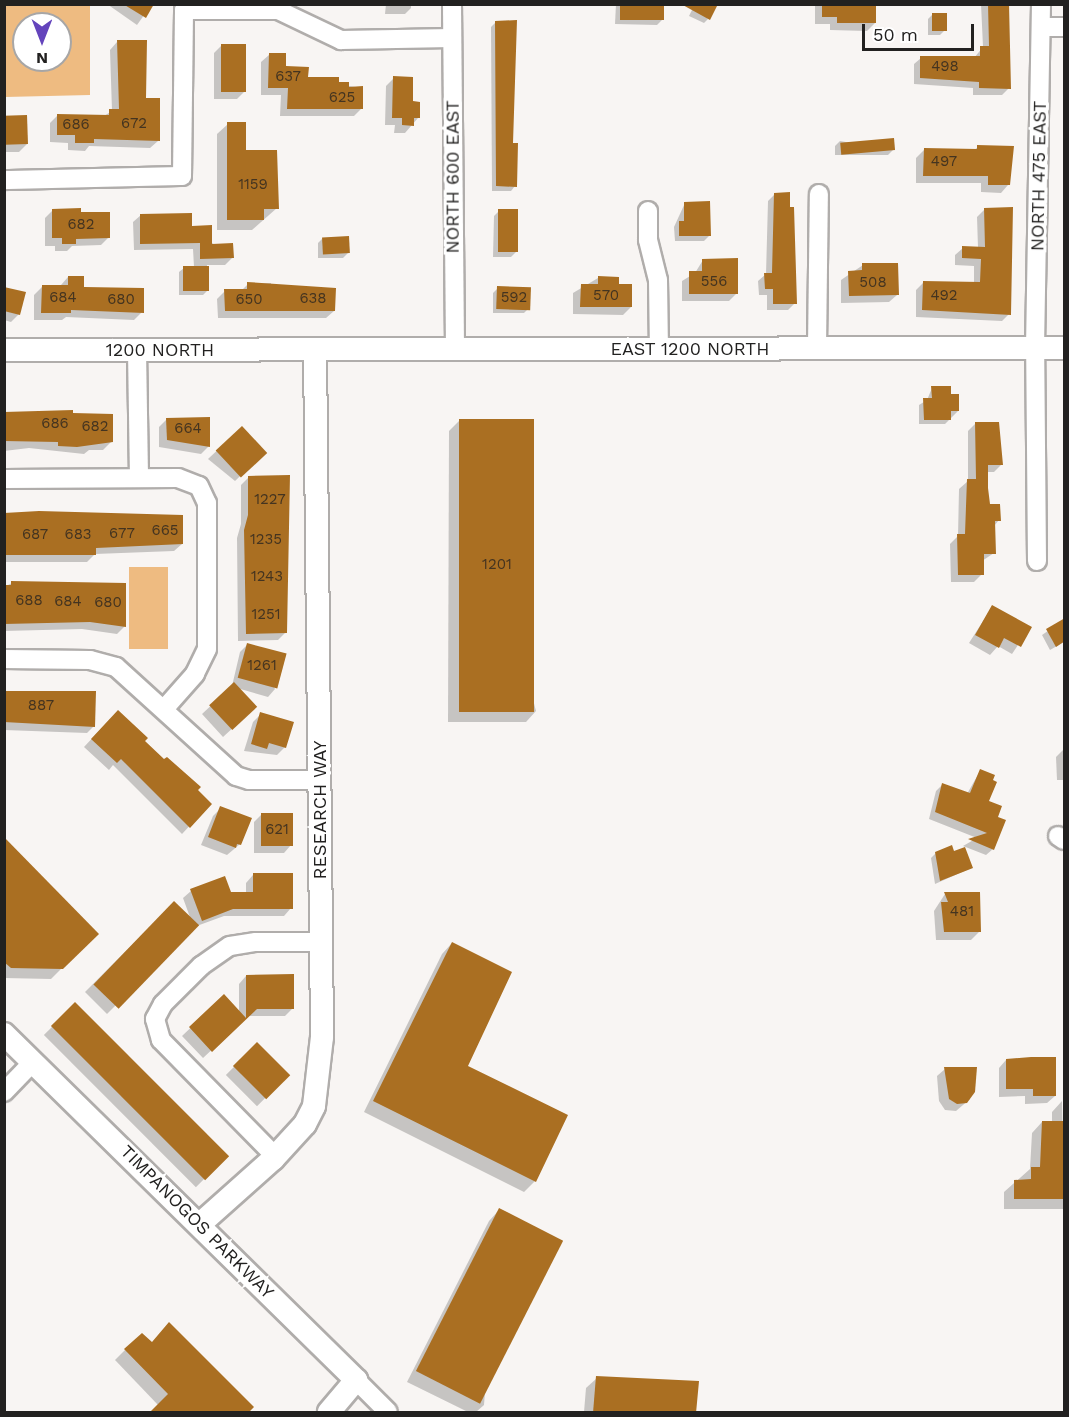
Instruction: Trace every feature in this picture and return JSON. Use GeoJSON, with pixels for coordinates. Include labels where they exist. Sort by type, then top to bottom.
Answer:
{"type":"FeatureCollection","features":[{"type":"Feature","properties":{"kind":"street","name":"NORTH 600 EAST"},"geometry":{"type":"LineString","coordinates":[[452,4],[455,349]]}},
{"type":"Feature","properties":{"kind":"street","name":"NORTH 475 EAST"},"geometry":{"type":"LineString","coordinates":[[1037,561],[1035,348],[1041,4]]}},
{"type":"Feature","properties":{"kind":"street"},"geometry":{"type":"LineString","coordinates":[[4,180],[182,176],[184,10],[278,10],[341,40],[452,38]]}},
{"type":"Feature","properties":{"kind":"street"},"geometry":{"type":"LineString","coordinates":[[1042,27],[1065,27]]}},
{"type":"Feature","properties":{"kind":"street"},"geometry":{"type":"LineString","coordinates":[[818,348],[819,194]]}},
{"type":"Feature","properties":{"kind":"street"},"geometry":{"type":"LineString","coordinates":[[648,211],[648,240],[658,279],[659,349]]}},
{"type":"Feature","properties":{"kind":"street","name":"EAST 1200 NORTH"},"geometry":{"type":"LineString","coordinates":[[315,349],[1065,348]]}},
{"type":"Feature","properties":{"kind":"street","name":"1200 NORTH"},"geometry":{"type":"LineString","coordinates":[[4,350],[315,349]]}},
{"type":"Feature","properties":{"kind":"street","name":"RESEARCH WAY"},"geometry":{"type":"LineString","coordinates":[[200,1224],[275,1156],[305,1124],[314,1106],[322,1037],[315,349]]}},
{"type":"Feature","properties":{"kind":"street"},"geometry":{"type":"LineString","coordinates":[[137,350],[139,478]]}},
{"type":"Feature","properties":{"kind":"street"},"geometry":{"type":"LineString","coordinates":[[4,479],[139,478],[190,480],[200,486],[207,503],[207,648],[195,674],[164,709]]}},
{"type":"Feature","properties":{"kind":"street"},"geometry":{"type":"LineString","coordinates":[[4,659],[102,662],[129,676],[236,776],[249,780],[320,780]]}},
{"type":"Feature","properties":{"kind":"street"},"geometry":{"type":"LineString","coordinates":[[275,1156],[161,1040],[154,1018],[163,1004],[201,966],[230,946],[321,942]]}},
{"type":"Feature","properties":{"kind":"street","name":"TIMPANOGOS PARKWAY"},"geometry":{"type":"LineString","coordinates":[[4,1034],[200,1224],[388,1413]]}},
{"type":"Feature","properties":{"kind":"street"},"geometry":{"type":"LineString","coordinates":[[4,1092],[33,1062]]}},
{"type":"Feature","properties":{"kind":"street"},"geometry":{"type":"LineString","coordinates":[[329,1413],[356,1380]]}},
{"type":"Feature","properties":{"kind":"shaded area"},"geometry":{"type":"Polygon","coordinates":[[[4,5],[90,5],[90,95],[5,97],[4,5]]]}},
{"type":"Feature","properties":{"kind":"shaded area"},"geometry":{"type":"Polygon","coordinates":[[[129,567],[168,567],[168,649],[129,649],[129,567]]]}},
{"type":"Feature","properties":{"kind":"building"},"geometry":{"type":"Polygon","coordinates":[[[123,4],[154,4],[146,18],[123,4]]]}},
{"type":"Feature","properties":{"kind":"building"},"geometry":{"type":"Polygon","coordinates":[[[620,4],[664,4],[664,20],[620,20],[620,4]]]}},
{"type":"Feature","properties":{"kind":"building"},"geometry":{"type":"Polygon","coordinates":[[[681,4],[718,4],[710,20],[681,4]]]}},
{"type":"Feature","properties":{"kind":"building"},"geometry":{"type":"Polygon","coordinates":[[[822,4],[876,4],[876,23],[837,23],[837,17],[822,17],[822,4]]]}},
{"type":"Feature","properties":{"kind":"building"},"geometry":{"type":"Polygon","coordinates":[[[988,4],[1009,4],[1011,89],[979,88],[979,82],[920,78],[920,56],[980,56],[980,46],[989,46],[988,4]]]}},
{"type":"Feature","properties":{"kind":"building"},"geometry":{"type":"Polygon","coordinates":[[[932,13],[947,13],[947,31],[932,31],[932,13]]]}},
{"type":"Feature","properties":{"kind":"building"},"geometry":{"type":"Polygon","coordinates":[[[517,20],[513,143],[518,143],[517,187],[496,186],[495,21],[517,20]]]}},
{"type":"Feature","properties":{"kind":"building"},"geometry":{"type":"Polygon","coordinates":[[[117,40],[147,40],[146,98],[160,98],[160,141],[94,139],[94,143],[75,143],[75,135],[57,135],[57,114],[109,115],[109,109],[119,109],[117,40]]]}},
{"type":"Feature","properties":{"kind":"building"},"geometry":{"type":"Polygon","coordinates":[[[221,44],[246,44],[246,92],[221,92],[221,44]]]}},
{"type":"Feature","properties":{"kind":"building"},"geometry":{"type":"Polygon","coordinates":[[[269,53],[286,53],[286,66],[309,67],[308,77],[339,77],[339,82],[349,82],[349,87],[363,86],[363,109],[287,109],[288,88],[268,88],[269,53]]]}},
{"type":"Feature","properties":{"kind":"building"},"geometry":{"type":"Polygon","coordinates":[[[393,76],[413,77],[413,101],[420,102],[420,118],[414,118],[414,126],[402,125],[402,118],[392,118],[393,76]]]}},
{"type":"Feature","properties":{"kind":"building"},"geometry":{"type":"Polygon","coordinates":[[[27,115],[28,144],[5,145],[4,116],[27,115]]]}},
{"type":"Feature","properties":{"kind":"building"},"geometry":{"type":"Polygon","coordinates":[[[227,122],[246,122],[246,150],[277,150],[279,209],[264,209],[264,220],[227,220],[227,122]]]}},
{"type":"Feature","properties":{"kind":"building"},"geometry":{"type":"Polygon","coordinates":[[[894,138],[895,150],[841,155],[840,143],[894,138]]]}},
{"type":"Feature","properties":{"kind":"building"},"geometry":{"type":"Polygon","coordinates":[[[977,145],[1014,146],[1010,185],[988,185],[988,176],[923,176],[924,148],[977,149],[977,145]]]}},
{"type":"Feature","properties":{"kind":"building"},"geometry":{"type":"Polygon","coordinates":[[[790,192],[790,207],[794,207],[797,304],[773,304],[773,289],[765,289],[764,273],[772,273],[774,193],[790,192]]]}},
{"type":"Feature","properties":{"kind":"building"},"geometry":{"type":"Polygon","coordinates":[[[710,201],[711,236],[679,236],[679,221],[684,221],[684,202],[710,201]]]}},
{"type":"Feature","properties":{"kind":"building"},"geometry":{"type":"Polygon","coordinates":[[[1013,207],[1011,315],[922,310],[923,281],[980,282],[981,259],[962,258],[962,246],[985,247],[984,208],[1013,207]]]}},
{"type":"Feature","properties":{"kind":"building"},"geometry":{"type":"Polygon","coordinates":[[[81,208],[81,212],[110,212],[110,238],[76,239],[76,244],[62,244],[62,238],[52,238],[52,209],[81,208]]]}},
{"type":"Feature","properties":{"kind":"building"},"geometry":{"type":"Polygon","coordinates":[[[498,209],[518,209],[518,252],[498,252],[498,209]]]}},
{"type":"Feature","properties":{"kind":"building"},"geometry":{"type":"Polygon","coordinates":[[[192,213],[192,226],[212,225],[212,244],[233,243],[234,258],[200,259],[200,243],[140,244],[140,214],[192,213]]]}},
{"type":"Feature","properties":{"kind":"building"},"geometry":{"type":"Polygon","coordinates":[[[349,236],[350,253],[323,254],[322,237],[349,236]]]}},
{"type":"Feature","properties":{"kind":"building"},"geometry":{"type":"Polygon","coordinates":[[[738,258],[738,294],[689,294],[689,271],[702,271],[702,259],[738,258]]]}},
{"type":"Feature","properties":{"kind":"building"},"geometry":{"type":"Polygon","coordinates":[[[862,263],[898,263],[899,295],[849,296],[848,271],[862,270],[862,263]]]}},
{"type":"Feature","properties":{"kind":"building"},"geometry":{"type":"Polygon","coordinates":[[[183,266],[209,266],[209,291],[183,291],[183,266]]]}},
{"type":"Feature","properties":{"kind":"building"},"geometry":{"type":"Polygon","coordinates":[[[68,276],[84,276],[84,287],[144,288],[144,313],[71,310],[71,313],[41,313],[42,285],[68,285],[68,276]]]}},
{"type":"Feature","properties":{"kind":"building"},"geometry":{"type":"Polygon","coordinates":[[[598,276],[619,277],[619,284],[632,284],[632,307],[580,307],[581,284],[598,284],[598,276]]]}},
{"type":"Feature","properties":{"kind":"building"},"geometry":{"type":"Polygon","coordinates":[[[247,282],[336,288],[335,311],[225,311],[224,289],[247,289],[247,282]]]}},
{"type":"Feature","properties":{"kind":"building"},"geometry":{"type":"Polygon","coordinates":[[[497,286],[531,287],[530,310],[496,309],[497,286]]]}},
{"type":"Feature","properties":{"kind":"building"},"geometry":{"type":"Polygon","coordinates":[[[4,287],[26,292],[20,315],[4,311],[4,287]]]}},
{"type":"Feature","properties":{"kind":"building"},"geometry":{"type":"Polygon","coordinates":[[[931,386],[951,386],[951,394],[959,394],[959,411],[951,411],[951,420],[924,420],[923,398],[932,398],[931,386]]]}},
{"type":"Feature","properties":{"kind":"building"},"geometry":{"type":"Polygon","coordinates":[[[73,410],[73,413],[113,414],[113,442],[77,447],[58,446],[58,442],[4,441],[4,412],[73,410]]]}},
{"type":"Feature","properties":{"kind":"building"},"geometry":{"type":"Polygon","coordinates":[[[210,417],[210,447],[167,440],[166,418],[210,417]]]}},
{"type":"Feature","properties":{"kind":"building"},"geometry":{"type":"Polygon","coordinates":[[[459,419],[534,419],[534,712],[459,712],[459,419]]]}},
{"type":"Feature","properties":{"kind":"building"},"geometry":{"type":"Polygon","coordinates":[[[975,422],[999,422],[1003,465],[988,465],[988,488],[990,504],[1000,504],[1001,521],[995,521],[996,554],[984,554],[984,575],[958,575],[957,534],[965,534],[967,479],[976,479],[975,422]]]}},
{"type":"Feature","properties":{"kind":"building"},"geometry":{"type":"Polygon","coordinates":[[[242,426],[267,453],[241,478],[216,451],[242,426]]]}},
{"type":"Feature","properties":{"kind":"building"},"geometry":{"type":"Polygon","coordinates":[[[290,475],[287,633],[246,634],[244,530],[248,515],[248,476],[290,475]]]}},
{"type":"Feature","properties":{"kind":"building"},"geometry":{"type":"Polygon","coordinates":[[[39,511],[183,515],[183,544],[96,548],[96,555],[4,555],[4,513],[39,511]]]}},
{"type":"Feature","properties":{"kind":"building"},"geometry":{"type":"Polygon","coordinates":[[[11,581],[126,583],[126,627],[90,622],[4,624],[4,585],[11,585],[11,581]]]}},
{"type":"Feature","properties":{"kind":"building"},"geometry":{"type":"Polygon","coordinates":[[[992,605],[1032,627],[1021,647],[1004,638],[999,648],[975,635],[992,605]]]}},
{"type":"Feature","properties":{"kind":"building"},"geometry":{"type":"Polygon","coordinates":[[[1065,618],[1065,641],[1056,647],[1046,629],[1065,618]]]}},
{"type":"Feature","properties":{"kind":"building"},"geometry":{"type":"Polygon","coordinates":[[[247,643],[287,654],[277,688],[238,678],[247,643]]]}},
{"type":"Feature","properties":{"kind":"building"},"geometry":{"type":"Polygon","coordinates":[[[234,682],[257,707],[232,730],[209,705],[234,682]]]}},
{"type":"Feature","properties":{"kind":"building"},"geometry":{"type":"Polygon","coordinates":[[[4,691],[96,691],[95,727],[4,722],[4,691]]]}},
{"type":"Feature","properties":{"kind":"building"},"geometry":{"type":"Polygon","coordinates":[[[118,710],[148,738],[145,741],[164,759],[167,757],[201,787],[198,790],[212,804],[190,828],[121,759],[117,763],[91,739],[118,710]]]}},
{"type":"Feature","properties":{"kind":"building"},"geometry":{"type":"Polygon","coordinates":[[[260,712],[294,722],[286,748],[269,743],[267,749],[251,744],[260,712]]]}},
{"type":"Feature","properties":{"kind":"building"},"geometry":{"type":"Polygon","coordinates":[[[980,769],[995,775],[993,780],[997,782],[989,801],[1002,806],[998,817],[1006,820],[994,850],[968,839],[987,833],[935,812],[942,783],[970,793],[980,769]]]}},
{"type":"Feature","properties":{"kind":"building"},"geometry":{"type":"Polygon","coordinates":[[[220,806],[252,818],[241,845],[237,844],[236,848],[208,837],[220,806]]]}},
{"type":"Feature","properties":{"kind":"building"},"geometry":{"type":"Polygon","coordinates":[[[261,813],[293,813],[293,846],[261,846],[261,813]]]}},
{"type":"Feature","properties":{"kind":"building"},"geometry":{"type":"Polygon","coordinates":[[[4,837],[99,934],[63,969],[11,968],[4,962],[4,837]]]}},
{"type":"Feature","properties":{"kind":"building"},"geometry":{"type":"Polygon","coordinates":[[[952,845],[954,851],[965,847],[973,868],[940,881],[935,852],[952,845]]]}},
{"type":"Feature","properties":{"kind":"building"},"geometry":{"type":"Polygon","coordinates":[[[253,873],[293,873],[293,909],[233,909],[202,921],[190,889],[225,876],[231,892],[253,892],[253,873]]]}},
{"type":"Feature","properties":{"kind":"building"},"geometry":{"type":"Polygon","coordinates":[[[944,892],[980,892],[981,932],[944,932],[941,902],[948,902],[944,892]]]}},
{"type":"Feature","properties":{"kind":"building"},"geometry":{"type":"Polygon","coordinates":[[[174,901],[199,925],[119,1009],[93,984],[174,901]]]}},
{"type":"Feature","properties":{"kind":"building"},"geometry":{"type":"Polygon","coordinates":[[[452,942],[512,972],[468,1066],[568,1115],[536,1182],[373,1101],[452,942]]]}},
{"type":"Feature","properties":{"kind":"building"},"geometry":{"type":"Polygon","coordinates":[[[294,974],[294,1009],[257,1009],[212,1052],[189,1027],[224,994],[246,1018],[246,975],[294,974]]]}},
{"type":"Feature","properties":{"kind":"building"},"geometry":{"type":"Polygon","coordinates":[[[75,1002],[229,1156],[205,1180],[51,1026],[75,1002]]]}},
{"type":"Feature","properties":{"kind":"building"},"geometry":{"type":"Polygon","coordinates":[[[257,1042],[290,1075],[266,1099],[233,1066],[257,1042]]]}},
{"type":"Feature","properties":{"kind":"building"},"geometry":{"type":"Polygon","coordinates":[[[1056,1057],[1056,1096],[1033,1096],[1033,1089],[1006,1089],[1006,1059],[1056,1057]]]}},
{"type":"Feature","properties":{"kind":"building"},"geometry":{"type":"Polygon","coordinates":[[[944,1067],[977,1067],[975,1092],[967,1103],[957,1104],[949,1099],[944,1067]]]}},
{"type":"Feature","properties":{"kind":"building"},"geometry":{"type":"Polygon","coordinates":[[[1042,1121],[1065,1121],[1065,1199],[1014,1199],[1014,1180],[1031,1179],[1031,1167],[1040,1167],[1042,1121]]]}},
{"type":"Feature","properties":{"kind":"building"},"geometry":{"type":"Polygon","coordinates":[[[499,1208],[563,1241],[480,1404],[416,1371],[499,1208]]]}},
{"type":"Feature","properties":{"kind":"building"},"geometry":{"type":"Polygon","coordinates":[[[169,1322],[254,1407],[248,1413],[149,1413],[168,1394],[124,1349],[142,1333],[152,1342],[169,1322]]]}},
{"type":"Feature","properties":{"kind":"building"},"geometry":{"type":"Polygon","coordinates":[[[596,1376],[699,1381],[696,1413],[593,1413],[596,1376]]]}}]}
